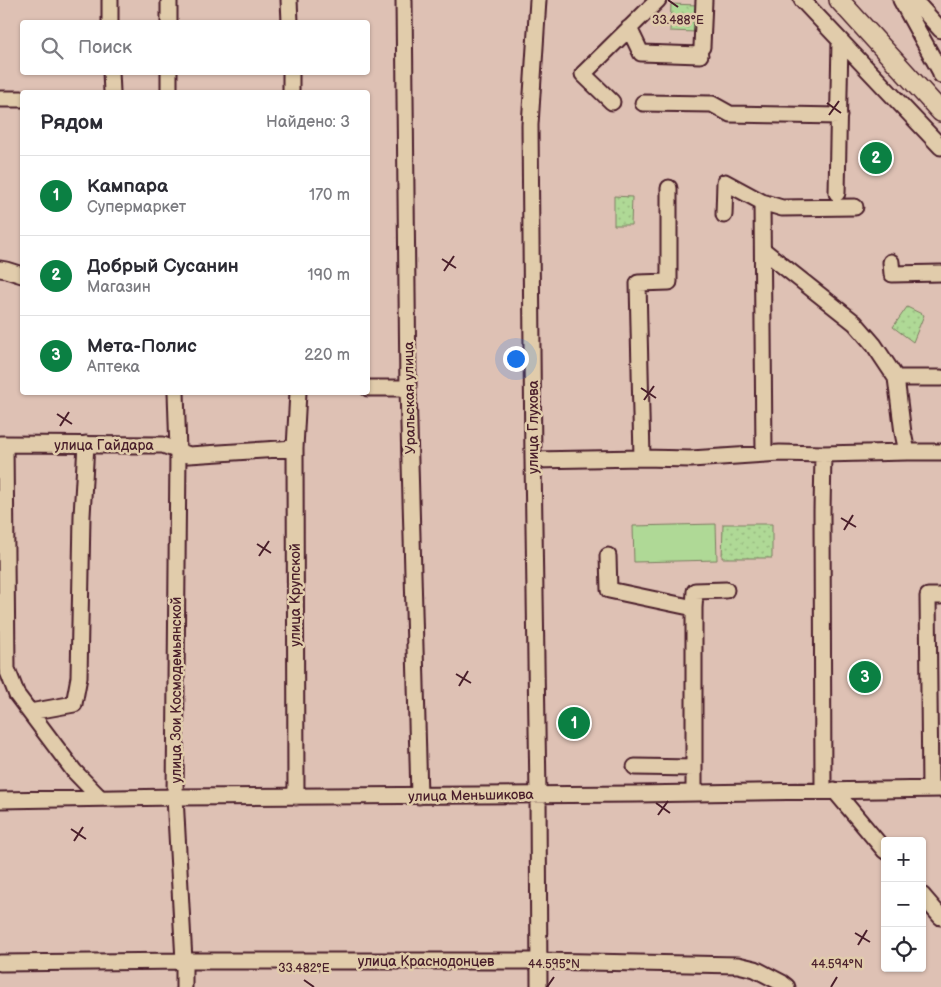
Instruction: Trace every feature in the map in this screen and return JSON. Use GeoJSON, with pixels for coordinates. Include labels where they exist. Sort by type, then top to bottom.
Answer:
{"type":"FeatureCollection","features":[{"type":"Feature","properties":{"kind":"main road"},"geometry":{"type":"LineString","coordinates":[[839,0],[941,112]]}},
{"type":"Feature","properties":{"kind":"street"},"geometry":{"type":"LineString","coordinates":[[110,0],[110,20]]}},
{"type":"Feature","properties":{"kind":"street"},"geometry":{"type":"LineString","coordinates":[[169,0],[169,20]]}},
{"type":"Feature","properties":{"kind":"street"},"geometry":{"type":"LineString","coordinates":[[289,0],[290,20]]}},
{"type":"Feature","properties":{"kind":"street","name":"Уральская улица"},"geometry":{"type":"LineString","coordinates":[[404,0],[408,388],[418,796]]}},
{"type":"Feature","properties":{"kind":"street","name":"улица Глухова"},"geometry":{"type":"LineString","coordinates":[[538,0],[530,125],[539,987]]}},
{"type":"Feature","properties":{"kind":"street"},"geometry":{"type":"LineString","coordinates":[[612,102],[583,74],[658,0]]}},
{"type":"Feature","properties":{"kind":"street"},"geometry":{"type":"LineString","coordinates":[[629,28],[641,53],[701,51],[704,0]]}},
{"type":"Feature","properties":{"kind":"street"},"geometry":{"type":"LineString","coordinates":[[802,0],[941,147]]}},
{"type":"Feature","properties":{"kind":"street"},"geometry":{"type":"LineString","coordinates":[[901,0],[941,75]]}},
{"type":"Feature","properties":{"kind":"street"},"geometry":{"type":"LineString","coordinates":[[921,2],[941,30]]}},
{"type":"Feature","properties":{"kind":"street"},"geometry":{"type":"LineString","coordinates":[[837,193],[840,40]]}},
{"type":"Feature","properties":{"kind":"street"},"geometry":{"type":"LineString","coordinates":[[111,75],[112,90]]}},
{"type":"Feature","properties":{"kind":"street"},"geometry":{"type":"LineString","coordinates":[[169,75],[169,90]]}},
{"type":"Feature","properties":{"kind":"street"},"geometry":{"type":"LineString","coordinates":[[291,75],[291,90]]}},
{"type":"Feature","properties":{"kind":"street"},"geometry":{"type":"LineString","coordinates":[[0,99],[20,99]]}},
{"type":"Feature","properties":{"kind":"street"},"geometry":{"type":"LineString","coordinates":[[643,102],[712,104],[730,114],[838,116]]}},
{"type":"Feature","properties":{"kind":"street"},"geometry":{"type":"LineString","coordinates":[[724,215],[725,182],[762,202],[782,208],[855,207]]}},
{"type":"Feature","properties":{"kind":"street"},"geometry":{"type":"LineString","coordinates":[[642,458],[638,283],[669,282],[669,188]]}},
{"type":"Feature","properties":{"kind":"street"},"geometry":{"type":"LineString","coordinates":[[762,202],[764,454]]}},
{"type":"Feature","properties":{"kind":"street"},"geometry":{"type":"LineString","coordinates":[[763,250],[855,323],[874,345],[896,378],[907,452]]}},
{"type":"Feature","properties":{"kind":"street"},"geometry":{"type":"LineString","coordinates":[[891,262],[892,274],[941,273]]}},
{"type":"Feature","properties":{"kind":"street"},"geometry":{"type":"LineString","coordinates":[[0,269],[20,274]]}},
{"type":"Feature","properties":{"kind":"street"},"geometry":{"type":"LineString","coordinates":[[896,378],[941,378]]}},
{"type":"Feature","properties":{"kind":"street"},"geometry":{"type":"LineString","coordinates":[[370,388],[408,388]]}},
{"type":"Feature","properties":{"kind":"street","name":"улица Зои Космодемьянской"},"geometry":{"type":"LineString","coordinates":[[176,395],[178,451],[175,797],[184,987]]}},
{"type":"Feature","properties":{"kind":"street","name":"улица Крупской"},"geometry":{"type":"LineString","coordinates":[[296,797],[295,448],[298,395]]}},
{"type":"Feature","properties":{"kind":"street"},"geometry":{"type":"LineString","coordinates":[[2,444],[7,669],[17,695],[74,771],[100,798]]}},
{"type":"Feature","properties":{"kind":"street","name":"улица Гайдара"},"geometry":{"type":"LineString","coordinates":[[2,444],[163,445],[189,455],[295,448]]}},
{"type":"Feature","properties":{"kind":"street"},"geometry":{"type":"LineString","coordinates":[[30,712],[74,704],[78,677],[82,516],[86,444]]}},
{"type":"Feature","properties":{"kind":"street"},"geometry":{"type":"LineString","coordinates":[[533,460],[691,459],[764,454],[941,452]]}},
{"type":"Feature","properties":{"kind":"street"},"geometry":{"type":"LineString","coordinates":[[823,454],[822,511],[829,790],[881,847]]}},
{"type":"Feature","properties":{"kind":"street"},"geometry":{"type":"LineString","coordinates":[[608,556],[609,590],[694,608]]}},
{"type":"Feature","properties":{"kind":"street"},"geometry":{"type":"LineString","coordinates":[[694,793],[695,591],[726,590]]}},
{"type":"Feature","properties":{"kind":"street"},"geometry":{"type":"LineString","coordinates":[[935,789],[928,596],[941,596]]}},
{"type":"Feature","properties":{"kind":"street"},"geometry":{"type":"LineString","coordinates":[[634,767],[694,768]]}},
{"type":"Feature","properties":{"kind":"street","name":"улица Меньшикова"},"geometry":{"type":"LineString","coordinates":[[0,800],[935,789]]}},
{"type":"Feature","properties":{"kind":"street"},"geometry":{"type":"LineString","coordinates":[[926,900],[941,917]]}},
{"type":"Feature","properties":{"kind":"street","name":"улица Краснодонцев"},"geometry":{"type":"LineString","coordinates":[[0,963],[184,960],[539,961],[738,965],[755,968],[787,987]]}},
{"type":"Feature","properties":{"kind":"green space"},"geometry":{"type":"Polygon","coordinates":[[[671,4],[697,5],[696,32],[670,31],[671,4]]]}},
{"type":"Feature","properties":{"kind":"green space"},"geometry":{"type":"Polygon","coordinates":[[[614,196],[632,197],[631,225],[614,225],[614,196]]]}},
{"type":"Feature","properties":{"kind":"green space"},"geometry":{"type":"Polygon","coordinates":[[[907,307],[924,315],[913,342],[893,327],[907,307]]]}},
{"type":"Feature","properties":{"kind":"green space"},"geometry":{"type":"Polygon","coordinates":[[[716,524],[717,560],[634,562],[633,526],[716,524]]]}},
{"type":"Feature","properties":{"kind":"green space"},"geometry":{"type":"Polygon","coordinates":[[[723,524],[772,524],[772,558],[722,558],[723,524]]]}},
{"type":"Feature","properties":{"kind":"place","name":"Добрый Сусанин"},"geometry":{"type":"Point","coordinates":[876,158]}},
{"type":"Feature","properties":{"kind":"place","name":"Мета-Полис"},"geometry":{"type":"Point","coordinates":[865,677]}},
{"type":"Feature","properties":{"kind":"place","name":"Кампара"},"geometry":{"type":"Point","coordinates":[574,723]}}]}
